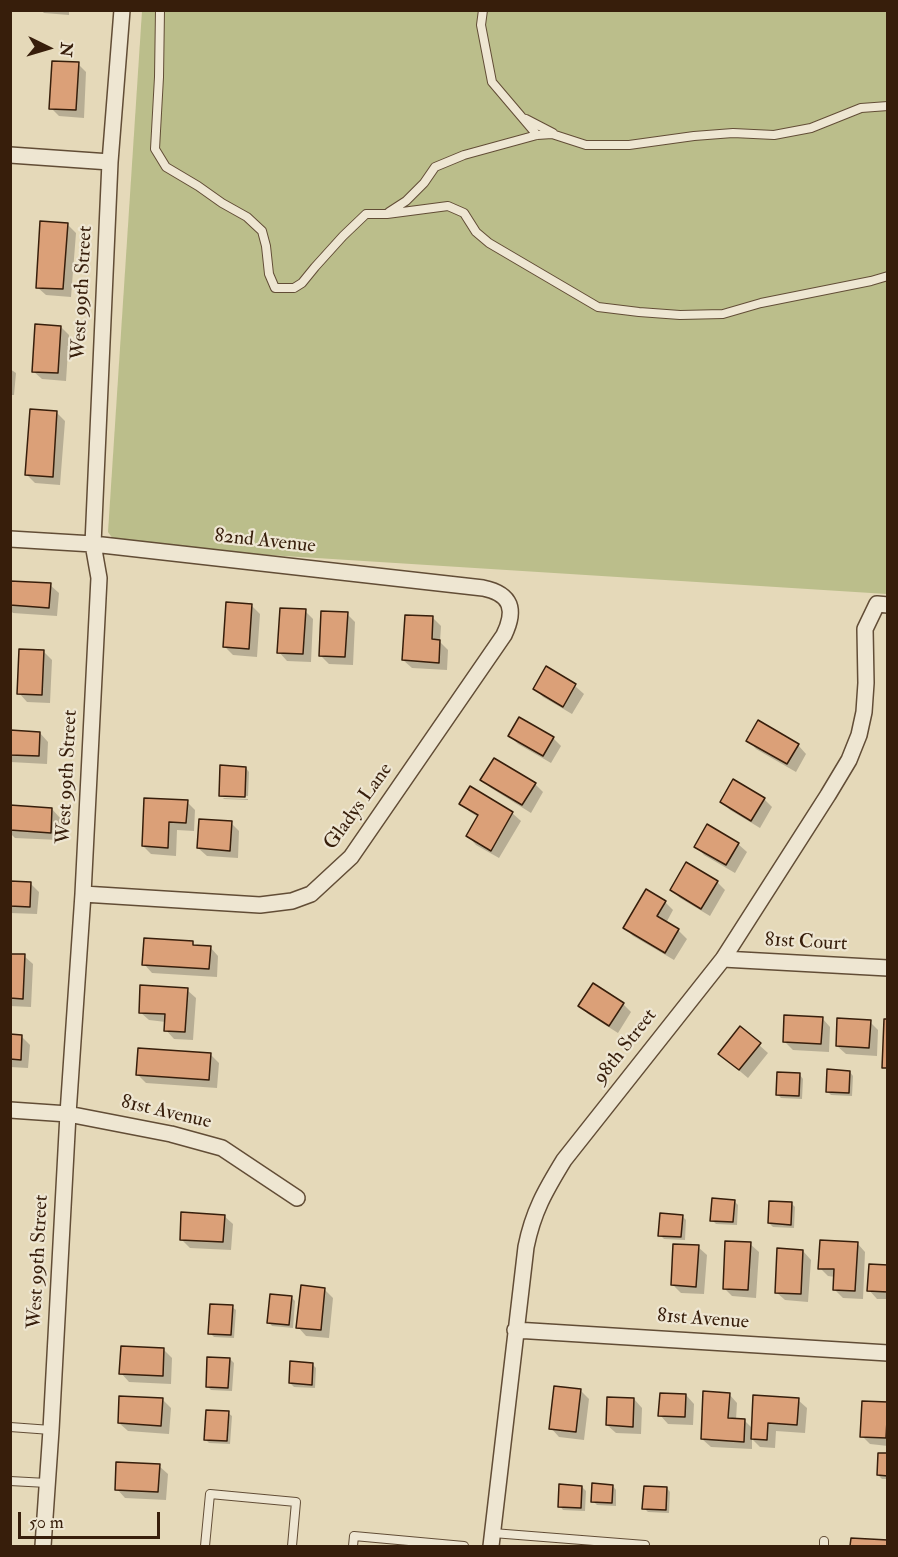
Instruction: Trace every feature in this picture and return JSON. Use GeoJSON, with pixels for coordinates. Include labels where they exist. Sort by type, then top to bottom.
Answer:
{"type":"FeatureCollection","features":[{"type":"Feature","properties":{"kind":"street","name":"West 99th Street"},"geometry":{"type":"LineString","coordinates":[[43,1546],[83,894],[99,578],[93,544],[110,162],[122,10]]}},
{"type":"Feature","properties":{"kind":"street"},"geometry":{"type":"LineString","coordinates":[[10,155],[110,162]]}},
{"type":"Feature","properties":{"kind":"street","name":"82nd Avenue"},"geometry":{"type":"LineString","coordinates":[[10,539],[93,544],[483,588],[503,595],[509,603]]}},
{"type":"Feature","properties":{"kind":"street","name":"Gladys Lane"},"geometry":{"type":"LineString","coordinates":[[83,894],[260,905],[292,902],[311,894],[351,857],[504,635],[511,615],[509,603]]}},
{"type":"Feature","properties":{"kind":"street","name":"98th Street"},"geometry":{"type":"LineString","coordinates":[[492,1540],[515,1330],[528,1237],[536,1211],[544,1192],[564,1160],[723,959],[849,760],[859,735],[864,712],[866,629],[882,605]]}},
{"type":"Feature","properties":{"kind":"street","name":"81st Court"},"geometry":{"type":"LineString","coordinates":[[723,959],[888,968]]}},
{"type":"Feature","properties":{"kind":"street","name":"81st Avenue"},"geometry":{"type":"LineString","coordinates":[[10,1110],[68,1114],[171,1134],[222,1148],[297,1198]]}},
{"type":"Feature","properties":{"kind":"street","name":"81st Avenue"},"geometry":{"type":"LineString","coordinates":[[515,1330],[888,1353]]}},
{"type":"Feature","properties":{"kind":"lane"},"geometry":{"type":"LineString","coordinates":[[160,10],[155,149],[166,167],[247,217],[262,231],[266,246],[268,273],[274,288],[294,288],[302,283],[366,214],[387,214],[448,206],[464,213],[476,232],[489,243],[598,307],[680,315],[723,315],[761,303],[888,276]]}},
{"type":"Feature","properties":{"kind":"lane"},"geometry":{"type":"LineString","coordinates":[[483,10],[481,25],[492,82],[537,135]]}},
{"type":"Feature","properties":{"kind":"lane"},"geometry":{"type":"LineString","coordinates":[[387,214],[406,201],[424,183],[435,167],[464,155],[537,135],[552,134],[586,145],[629,145],[733,133],[774,135],[811,128],[861,108],[888,106]]}},
{"type":"Feature","properties":{"kind":"lane"},"geometry":{"type":"LineString","coordinates":[[521,116],[556,135]]}},
{"type":"Feature","properties":{"kind":"lane"},"geometry":{"type":"LineString","coordinates":[[10,1427],[51,1430]]}},
{"type":"Feature","properties":{"kind":"lane"},"geometry":{"type":"LineString","coordinates":[[10,1481],[47,1483]]}},
{"type":"Feature","properties":{"kind":"lane"},"geometry":{"type":"LineString","coordinates":[[205,1546],[210,1494],[296,1502],[292,1546]]}},
{"type":"Feature","properties":{"kind":"lane"},"geometry":{"type":"LineString","coordinates":[[353,1546],[354,1536],[464,1546]]}},
{"type":"Feature","properties":{"kind":"lane"},"geometry":{"type":"LineString","coordinates":[[492,1540],[645,1546]]}},
{"type":"Feature","properties":{"kind":"green space"},"geometry":{"type":"Polygon","coordinates":[[[142,11],[887,11],[887,594],[142,547],[113,539],[108,532],[142,11]]]}},
{"type":"Feature","properties":{"kind":"building"},"geometry":{"type":"Polygon","coordinates":[[[52,61],[79,62],[76,110],[49,109],[52,61]]]}},
{"type":"Feature","properties":{"kind":"building"},"geometry":{"type":"Polygon","coordinates":[[[40,221],[68,223],[63,289],[36,288],[40,221]]]}},
{"type":"Feature","properties":{"kind":"building"},"geometry":{"type":"Polygon","coordinates":[[[35,324],[61,326],[58,373],[32,372],[35,324]]]}},
{"type":"Feature","properties":{"kind":"building"},"geometry":{"type":"Polygon","coordinates":[[[30,409],[57,411],[53,477],[25,475],[30,409]]]}},
{"type":"Feature","properties":{"kind":"building"},"geometry":{"type":"Polygon","coordinates":[[[10,581],[51,583],[49,608],[10,605],[10,581]]]}},
{"type":"Feature","properties":{"kind":"building"},"geometry":{"type":"Polygon","coordinates":[[[226,602],[252,604],[249,649],[223,647],[226,602]]]}},
{"type":"Feature","properties":{"kind":"building"},"geometry":{"type":"Polygon","coordinates":[[[280,608],[306,609],[303,654],[277,653],[280,608]]]}},
{"type":"Feature","properties":{"kind":"building"},"geometry":{"type":"Polygon","coordinates":[[[321,611],[348,612],[345,657],[319,656],[321,611]]]}},
{"type":"Feature","properties":{"kind":"building"},"geometry":{"type":"Polygon","coordinates":[[[405,615],[433,616],[432,639],[440,640],[439,663],[402,660],[405,615]]]}},
{"type":"Feature","properties":{"kind":"building"},"geometry":{"type":"Polygon","coordinates":[[[19,649],[44,650],[42,695],[17,694],[19,649]]]}},
{"type":"Feature","properties":{"kind":"building"},"geometry":{"type":"Polygon","coordinates":[[[546,666],[576,684],[563,707],[533,689],[546,666]]]}},
{"type":"Feature","properties":{"kind":"building"},"geometry":{"type":"Polygon","coordinates":[[[519,717],[554,737],[543,756],[508,736],[519,717]]]}},
{"type":"Feature","properties":{"kind":"building"},"geometry":{"type":"Polygon","coordinates":[[[758,720],[799,744],[787,764],[746,741],[758,720]]]}},
{"type":"Feature","properties":{"kind":"building"},"geometry":{"type":"Polygon","coordinates":[[[10,730],[40,732],[39,756],[10,755],[10,730]]]}},
{"type":"Feature","properties":{"kind":"building"},"geometry":{"type":"Polygon","coordinates":[[[494,758],[536,783],[522,805],[480,780],[494,758]]]}},
{"type":"Feature","properties":{"kind":"building"},"geometry":{"type":"Polygon","coordinates":[[[220,765],[246,767],[245,797],[219,796],[220,765]]]}},
{"type":"Feature","properties":{"kind":"building"},"geometry":{"type":"Polygon","coordinates":[[[733,779],[765,798],[751,821],[720,802],[733,779]]]}},
{"type":"Feature","properties":{"kind":"building"},"geometry":{"type":"Polygon","coordinates":[[[470,786],[513,812],[491,851],[466,836],[478,815],[459,804],[470,786]]]}},
{"type":"Feature","properties":{"kind":"building"},"geometry":{"type":"Polygon","coordinates":[[[144,798],[188,800],[186,823],[169,822],[168,848],[142,846],[144,798]]]}},
{"type":"Feature","properties":{"kind":"building"},"geometry":{"type":"Polygon","coordinates":[[[10,805],[52,808],[51,833],[10,830],[10,805]]]}},
{"type":"Feature","properties":{"kind":"building"},"geometry":{"type":"Polygon","coordinates":[[[199,819],[232,821],[230,851],[197,848],[199,819]]]}},
{"type":"Feature","properties":{"kind":"building"},"geometry":{"type":"Polygon","coordinates":[[[707,824],[739,843],[726,865],[694,847],[707,824]]]}},
{"type":"Feature","properties":{"kind":"building"},"geometry":{"type":"Polygon","coordinates":[[[686,862],[718,881],[701,909],[670,890],[686,862]]]}},
{"type":"Feature","properties":{"kind":"building"},"geometry":{"type":"Polygon","coordinates":[[[10,881],[31,882],[30,907],[10,906],[10,881]]]}},
{"type":"Feature","properties":{"kind":"building"},"geometry":{"type":"Polygon","coordinates":[[[646,889],[666,901],[657,916],[679,929],[665,953],[623,928],[646,889]]]}},
{"type":"Feature","properties":{"kind":"building"},"geometry":{"type":"Polygon","coordinates":[[[144,938],[193,941],[193,945],[211,946],[209,969],[142,965],[144,938]]]}},
{"type":"Feature","properties":{"kind":"building"},"geometry":{"type":"Polygon","coordinates":[[[10,954],[25,954],[23,999],[10,998],[10,954]]]}},
{"type":"Feature","properties":{"kind":"building"},"geometry":{"type":"Polygon","coordinates":[[[593,983],[624,1003],[609,1026],[578,1006],[593,983]]]}},
{"type":"Feature","properties":{"kind":"building"},"geometry":{"type":"Polygon","coordinates":[[[140,985],[188,988],[185,1032],[164,1031],[165,1014],[139,1013],[140,985]]]}},
{"type":"Feature","properties":{"kind":"building"},"geometry":{"type":"Polygon","coordinates":[[[784,1015],[823,1017],[821,1044],[783,1042],[784,1015]]]}},
{"type":"Feature","properties":{"kind":"building"},"geometry":{"type":"Polygon","coordinates":[[[837,1018],[871,1020],[869,1048],[836,1046],[837,1018]]]}},
{"type":"Feature","properties":{"kind":"building"},"geometry":{"type":"Polygon","coordinates":[[[884,1019],[888,1019],[888,1068],[882,1068],[884,1019]]]}},
{"type":"Feature","properties":{"kind":"building"},"geometry":{"type":"Polygon","coordinates":[[[740,1026],[761,1043],[739,1070],[718,1054],[740,1026]]]}},
{"type":"Feature","properties":{"kind":"building"},"geometry":{"type":"Polygon","coordinates":[[[10,1034],[22,1035],[21,1060],[10,1059],[10,1034]]]}},
{"type":"Feature","properties":{"kind":"building"},"geometry":{"type":"Polygon","coordinates":[[[138,1048],[211,1053],[209,1080],[136,1075],[138,1048]]]}},
{"type":"Feature","properties":{"kind":"building"},"geometry":{"type":"Polygon","coordinates":[[[827,1069],[850,1071],[849,1093],[826,1092],[827,1069]]]}},
{"type":"Feature","properties":{"kind":"building"},"geometry":{"type":"Polygon","coordinates":[[[777,1072],[800,1073],[799,1096],[776,1095],[777,1072]]]}},
{"type":"Feature","properties":{"kind":"building"},"geometry":{"type":"Polygon","coordinates":[[[712,1198],[735,1200],[733,1222],[710,1221],[712,1198]]]}},
{"type":"Feature","properties":{"kind":"building"},"geometry":{"type":"Polygon","coordinates":[[[769,1201],[792,1202],[791,1225],[768,1223],[769,1201]]]}},
{"type":"Feature","properties":{"kind":"building"},"geometry":{"type":"Polygon","coordinates":[[[181,1212],[225,1215],[223,1242],[180,1240],[181,1212]]]}},
{"type":"Feature","properties":{"kind":"building"},"geometry":{"type":"Polygon","coordinates":[[[660,1213],[683,1215],[681,1237],[658,1236],[660,1213]]]}},
{"type":"Feature","properties":{"kind":"building"},"geometry":{"type":"Polygon","coordinates":[[[820,1240],[858,1242],[855,1291],[833,1290],[834,1269],[818,1269],[820,1240]]]}},
{"type":"Feature","properties":{"kind":"building"},"geometry":{"type":"Polygon","coordinates":[[[725,1241],[751,1242],[748,1290],[723,1289],[725,1241]]]}},
{"type":"Feature","properties":{"kind":"building"},"geometry":{"type":"Polygon","coordinates":[[[673,1244],[699,1245],[696,1287],[671,1285],[673,1244]]]}},
{"type":"Feature","properties":{"kind":"building"},"geometry":{"type":"Polygon","coordinates":[[[777,1248],[803,1250],[801,1294],[775,1293],[777,1248]]]}},
{"type":"Feature","properties":{"kind":"building"},"geometry":{"type":"Polygon","coordinates":[[[869,1264],[888,1265],[888,1292],[867,1291],[869,1264]]]}},
{"type":"Feature","properties":{"kind":"building"},"geometry":{"type":"Polygon","coordinates":[[[301,1285],[325,1288],[321,1330],[296,1328],[301,1285]]]}},
{"type":"Feature","properties":{"kind":"building"},"geometry":{"type":"Polygon","coordinates":[[[270,1294],[292,1296],[289,1325],[267,1323],[270,1294]]]}},
{"type":"Feature","properties":{"kind":"building"},"geometry":{"type":"Polygon","coordinates":[[[210,1304],[233,1305],[231,1335],[208,1334],[210,1304]]]}},
{"type":"Feature","properties":{"kind":"building"},"geometry":{"type":"Polygon","coordinates":[[[121,1346],[164,1348],[163,1376],[119,1374],[121,1346]]]}},
{"type":"Feature","properties":{"kind":"building"},"geometry":{"type":"Polygon","coordinates":[[[207,1357],[230,1358],[228,1388],[206,1387],[207,1357]]]}},
{"type":"Feature","properties":{"kind":"building"},"geometry":{"type":"Polygon","coordinates":[[[290,1361],[313,1363],[312,1385],[289,1383],[290,1361]]]}},
{"type":"Feature","properties":{"kind":"building"},"geometry":{"type":"Polygon","coordinates":[[[554,1386],[581,1389],[576,1432],[549,1429],[554,1386]]]}},
{"type":"Feature","properties":{"kind":"building"},"geometry":{"type":"Polygon","coordinates":[[[703,1391],[730,1393],[728,1418],[745,1419],[744,1442],[701,1439],[703,1391]]]}},
{"type":"Feature","properties":{"kind":"building"},"geometry":{"type":"Polygon","coordinates":[[[660,1393],[686,1394],[685,1417],[658,1416],[660,1393]]]}},
{"type":"Feature","properties":{"kind":"building"},"geometry":{"type":"Polygon","coordinates":[[[753,1395],[799,1398],[797,1425],[768,1423],[767,1440],[751,1439],[753,1395]]]}},
{"type":"Feature","properties":{"kind":"building"},"geometry":{"type":"Polygon","coordinates":[[[119,1396],[163,1398],[161,1426],[118,1423],[119,1396]]]}},
{"type":"Feature","properties":{"kind":"building"},"geometry":{"type":"Polygon","coordinates":[[[607,1397],[634,1398],[633,1427],[606,1425],[607,1397]]]}},
{"type":"Feature","properties":{"kind":"building"},"geometry":{"type":"Polygon","coordinates":[[[862,1401],[888,1402],[886,1438],[860,1437],[862,1401]]]}},
{"type":"Feature","properties":{"kind":"building"},"geometry":{"type":"Polygon","coordinates":[[[206,1410],[229,1411],[227,1441],[204,1440],[206,1410]]]}},
{"type":"Feature","properties":{"kind":"building"},"geometry":{"type":"Polygon","coordinates":[[[878,1453],[888,1453],[888,1476],[877,1475],[878,1453]]]}},
{"type":"Feature","properties":{"kind":"building"},"geometry":{"type":"Polygon","coordinates":[[[116,1462],[160,1464],[158,1492],[115,1490],[116,1462]]]}},
{"type":"Feature","properties":{"kind":"building"},"geometry":{"type":"Polygon","coordinates":[[[592,1483],[613,1485],[612,1503],[591,1502],[592,1483]]]}},
{"type":"Feature","properties":{"kind":"building"},"geometry":{"type":"Polygon","coordinates":[[[559,1484],[582,1486],[581,1508],[558,1507],[559,1484]]]}},
{"type":"Feature","properties":{"kind":"building"},"geometry":{"type":"Polygon","coordinates":[[[644,1486],[667,1487],[666,1510],[642,1509],[644,1486]]]}},
{"type":"Feature","properties":{"kind":"building"},"geometry":{"type":"Polygon","coordinates":[[[851,1538],[888,1540],[888,1546],[850,1546],[851,1538]]]}}]}
